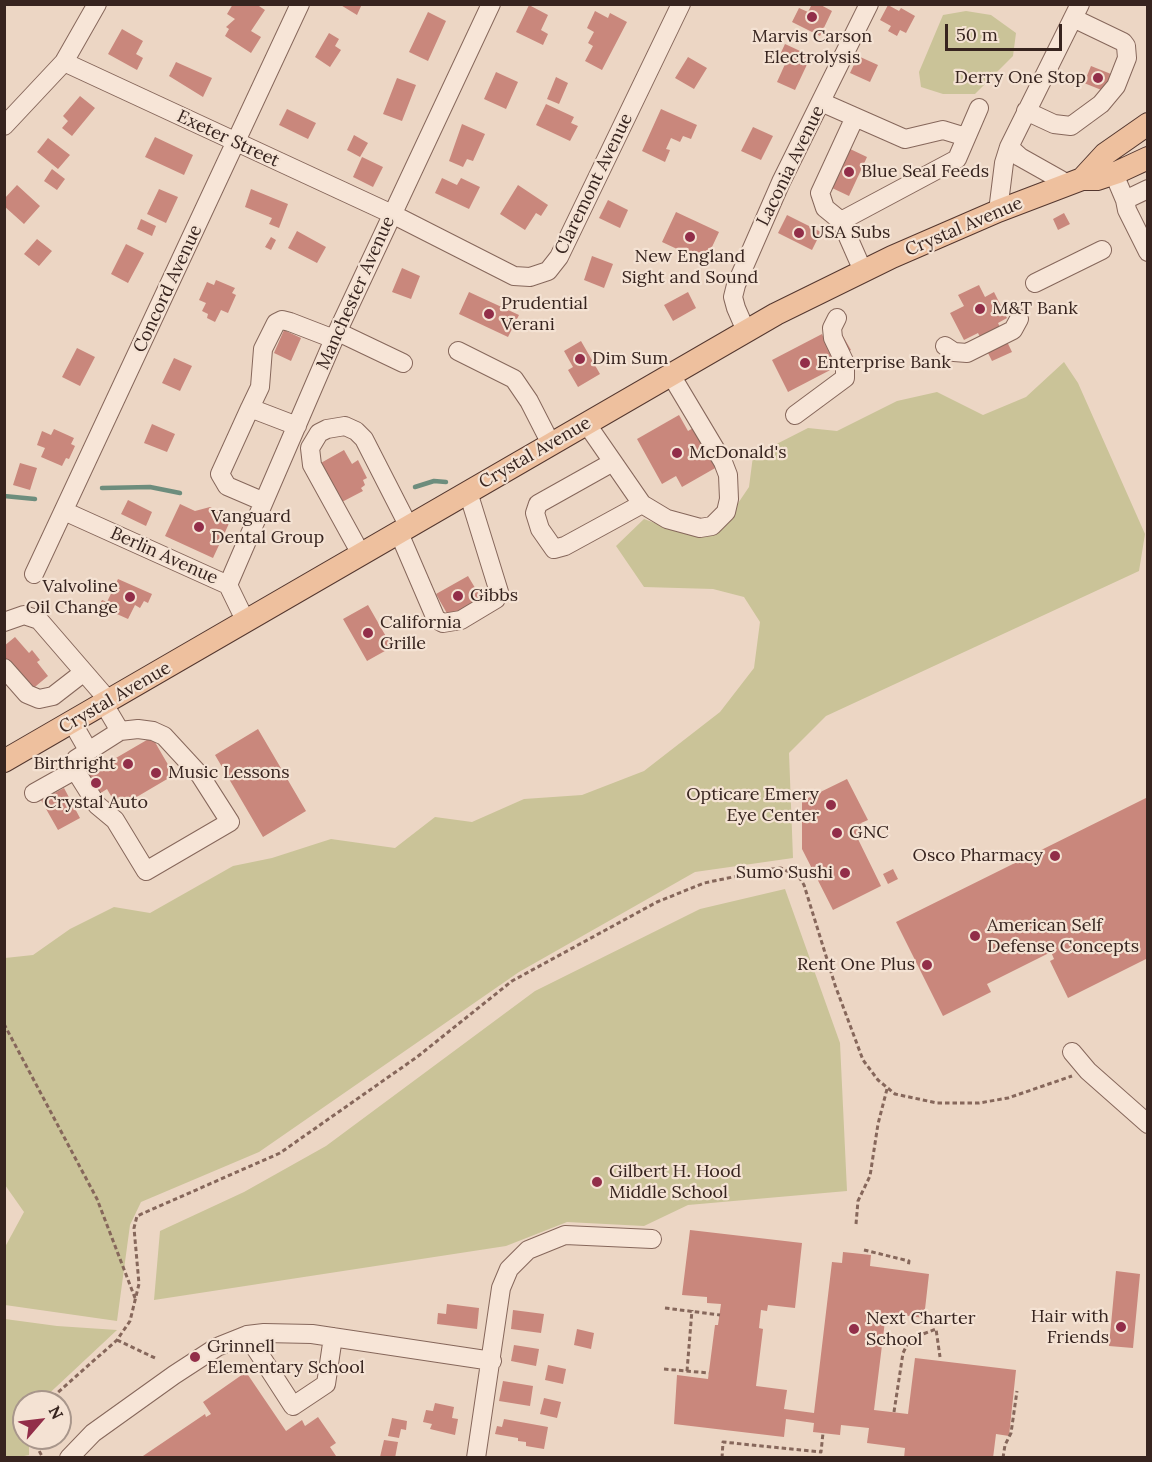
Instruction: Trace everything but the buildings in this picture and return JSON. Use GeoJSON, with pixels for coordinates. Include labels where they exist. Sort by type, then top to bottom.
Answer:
{"type":"FeatureCollection","features":[{"type":"Feature","properties":{"kind":"main road","name":"Crystal Avenue"},"geometry":{"type":"LineString","coordinates":[[1075,182],[1105,154],[1148,124]]}},
{"type":"Feature","properties":{"kind":"main road","name":"Crystal Avenue"},"geometry":{"type":"LineString","coordinates":[[4,761],[746,331],[863,272],[998,211],[1075,182],[1114,174],[1147,158]]}},
{"type":"Feature","properties":{"kind":"street"},"geometry":{"type":"LineString","coordinates":[[4,126],[64,62],[98,4]]}},
{"type":"Feature","properties":{"kind":"street","name":"Concord Avenue"},"geometry":{"type":"LineString","coordinates":[[34,574],[300,4]]}},
{"type":"Feature","properties":{"kind":"street","name":"Manchester Avenue"},"geometry":{"type":"LineString","coordinates":[[228,585],[262,501],[336,335],[491,4]]}},
{"type":"Feature","properties":{"kind":"street","name":"Claremont Avenue"},"geometry":{"type":"LineString","coordinates":[[392,214],[514,276],[530,277],[548,271],[558,257],[681,4]]}},
{"type":"Feature","properties":{"kind":"street","name":"Laconia Avenue"},"geometry":{"type":"LineString","coordinates":[[746,331],[735,308],[733,297],[736,285],[782,182],[869,4]]}},
{"type":"Feature","properties":{"kind":"street"},"geometry":{"type":"LineString","coordinates":[[998,211],[1004,163],[1009,147],[1026,111],[1076,11],[1126,46],[1127,58],[1116,86],[1101,104],[1071,126],[1054,124],[1026,111]]}},
{"type":"Feature","properties":{"kind":"street","name":"Exeter Street"},"geometry":{"type":"LineString","coordinates":[[64,62],[392,214]]}},
{"type":"Feature","properties":{"kind":"street"},"geometry":{"type":"LineString","coordinates":[[821,102],[905,139],[943,130],[966,137]]}},
{"type":"Feature","properties":{"kind":"street"},"geometry":{"type":"LineString","coordinates":[[842,221],[957,159],[979,108]]}},
{"type":"Feature","properties":{"kind":"street"},"geometry":{"type":"LineString","coordinates":[[855,117],[820,193],[825,208],[842,221],[863,272]]}},
{"type":"Feature","properties":{"kind":"street"},"geometry":{"type":"LineString","coordinates":[[1009,147],[1020,157],[1075,182]]}},
{"type":"Feature","properties":{"kind":"street"},"geometry":{"type":"LineString","coordinates":[[1114,174],[1125,200],[1126,210],[1148,252]]}},
{"type":"Feature","properties":{"kind":"street"},"geometry":{"type":"LineString","coordinates":[[1125,200],[1148,189]]}},
{"type":"Feature","properties":{"kind":"street"},"geometry":{"type":"LineString","coordinates":[[1035,283],[1102,250]]}},
{"type":"Feature","properties":{"kind":"street"},"geometry":{"type":"LineString","coordinates":[[795,415],[844,378],[846,363],[833,338],[832,328],[837,318]]}},
{"type":"Feature","properties":{"kind":"street"},"geometry":{"type":"LineString","coordinates":[[945,345],[954,352],[966,353],[1013,330],[1019,319]]}},
{"type":"Feature","properties":{"kind":"street"},"geometry":{"type":"LineString","coordinates":[[262,501],[226,486],[219,474],[260,387],[263,349],[276,323],[282,320],[336,335],[403,363]]}},
{"type":"Feature","properties":{"kind":"street"},"geometry":{"type":"LineString","coordinates":[[458,351],[514,379],[529,401],[551,444]]}},
{"type":"Feature","properties":{"kind":"street"},"geometry":{"type":"LineString","coordinates":[[586,423],[642,504],[667,519],[700,528],[720,521],[728,506],[729,487],[723,462],[670,375]]}},
{"type":"Feature","properties":{"kind":"street"},"geometry":{"type":"LineString","coordinates":[[250,408],[297,426]]}},
{"type":"Feature","properties":{"kind":"street"},"geometry":{"type":"LineString","coordinates":[[361,554],[312,465],[310,448],[319,433],[345,426],[356,431],[364,439],[404,530],[436,619],[443,624],[461,620],[496,599],[499,592],[468,492]]}},
{"type":"Feature","properties":{"kind":"street"},"geometry":{"type":"LineString","coordinates":[[613,462],[538,504],[535,513],[537,521],[554,549],[565,546],[642,504]]}},
{"type":"Feature","properties":{"kind":"street","name":"Berlin Avenue"},"geometry":{"type":"LineString","coordinates":[[64,511],[228,585],[246,621]]}},
{"type":"Feature","properties":{"kind":"street"},"geometry":{"type":"LineString","coordinates":[[4,622],[24,615],[39,620],[107,702],[120,731]]}},
{"type":"Feature","properties":{"kind":"street"},"geometry":{"type":"LineString","coordinates":[[4,668],[27,694],[39,699],[52,696],[84,672]]}},
{"type":"Feature","properties":{"kind":"street"},"geometry":{"type":"LineString","coordinates":[[72,722],[88,750]]}},
{"type":"Feature","properties":{"kind":"street"},"geometry":{"type":"LineString","coordinates":[[138,729],[153,731],[164,736],[200,775],[230,822],[146,871],[115,820],[97,805],[75,770],[75,759],[88,750],[120,731],[138,729]]}},
{"type":"Feature","properties":{"kind":"street"},"geometry":{"type":"LineString","coordinates":[[34,793],[75,770]]}},
{"type":"Feature","properties":{"kind":"street"},"geometry":{"type":"LineString","coordinates":[[1072,1052],[1088,1071],[1148,1124]]}},
{"type":"Feature","properties":{"kind":"street"},"geometry":{"type":"LineString","coordinates":[[476,1458],[504,1278],[509,1269],[528,1250],[565,1235],[652,1239]]}},
{"type":"Feature","properties":{"kind":"street"},"geometry":{"type":"LineString","coordinates":[[69,1458],[93,1433],[174,1375],[217,1347],[247,1335],[285,1332],[492,1360]]}},
{"type":"Feature","properties":{"kind":"street"},"geometry":{"type":"LineString","coordinates":[[247,1335],[293,1406],[326,1384],[333,1337]]}},
{"type":"Feature","properties":{"kind":"path"},"geometry":{"type":"LineString","coordinates":[[61,1390],[117,1340],[130,1321],[140,1275],[134,1228],[137,1216],[280,1153],[417,1057],[512,981],[657,902],[704,883],[781,868],[799,877],[804,885],[829,969],[863,1060],[887,1089],[920,1100],[979,1103],[1008,1098],[1088,1071]]}},
{"type":"Feature","properties":{"kind":"path"},"geometry":{"type":"LineString","coordinates":[[4,1024],[97,1199],[135,1299]]}},
{"type":"Feature","properties":{"kind":"path"},"geometry":{"type":"LineString","coordinates":[[856,1224],[858,1201],[870,1176],[878,1124],[887,1089]]}},
{"type":"Feature","properties":{"kind":"path"},"geometry":{"type":"LineString","coordinates":[[864,1250],[909,1261],[908,1267]]}},
{"type":"Feature","properties":{"kind":"path"},"geometry":{"type":"LineString","coordinates":[[665,1308],[720,1315]]}},
{"type":"Feature","properties":{"kind":"path"},"geometry":{"type":"LineString","coordinates":[[687,1371],[692,1310]]}},
{"type":"Feature","properties":{"kind":"path"},"geometry":{"type":"LineString","coordinates":[[894,1412],[903,1353],[910,1339],[936,1329],[940,1357]]}},
{"type":"Feature","properties":{"kind":"path"},"geometry":{"type":"LineString","coordinates":[[117,1340],[155,1358]]}},
{"type":"Feature","properties":{"kind":"path"},"geometry":{"type":"LineString","coordinates":[[664,1369],[709,1373]]}},
{"type":"Feature","properties":{"kind":"path"},"geometry":{"type":"LineString","coordinates":[[1003,1458],[1005,1445],[1011,1433],[1017,1391]]}},
{"type":"Feature","properties":{"kind":"path"},"geometry":{"type":"LineString","coordinates":[[820,1458],[823,1433]]}},
{"type":"Feature","properties":{"kind":"path"},"geometry":{"type":"LineString","coordinates":[[722,1458],[723,1442],[821,1452]]}},
{"type":"Feature","properties":{"kind":"shaded area"},"geometry":{"type":"Polygon","coordinates":[[[966,11],[991,15],[1016,33],[1013,56],[975,94],[943,94],[921,87],[919,72],[943,15],[966,11]]]}},
{"type":"Feature","properties":{"kind":"shaded area"},"geometry":{"type":"Polygon","coordinates":[[[1064,362],[1078,383],[1145,534],[1139,571],[826,716],[789,753],[793,858],[695,872],[519,972],[259,1152],[141,1202],[130,1225],[117,1321],[5,1305],[5,1247],[24,1212],[5,1185],[5,958],[33,955],[70,929],[114,907],[150,913],[233,866],[272,858],[331,839],[395,848],[435,817],[472,822],[524,799],[582,795],[644,771],[720,712],[754,668],[760,622],[744,597],[713,589],[644,587],[616,546],[644,519],[674,530],[726,521],[749,487],[753,456],[808,428],[837,431],[897,401],[937,392],[983,415],[1026,397],[1064,362]]]}},
{"type":"Feature","properties":{"kind":"shaded area"},"geometry":{"type":"Polygon","coordinates":[[[785,889],[840,1043],[847,1191],[688,1205],[644,1226],[567,1222],[506,1246],[154,1300],[160,1231],[244,1192],[326,1146],[535,991],[700,909],[785,889]]]}},
{"type":"Feature","properties":{"kind":"shaded area"},"geometry":{"type":"Polygon","coordinates":[[[5,1319],[57,1326],[117,1330],[53,1390],[12,1390],[12,1450],[29,1450],[29,1455],[5,1457],[5,1319]]]}},
{"type":"Feature","properties":{"kind":"waterway"},"geometry":{"type":"LineString","coordinates":[[415,487],[434,481],[446,482]]}},
{"type":"Feature","properties":{"kind":"waterway"},"geometry":{"type":"LineString","coordinates":[[102,488],[150,487],[180,493]]}},
{"type":"Feature","properties":{"kind":"waterway"},"geometry":{"type":"LineString","coordinates":[[4,496],[35,499]]}},
{"type":"Feature","properties":{"kind":"place","name":"Marvis Carson Electrolysis"},"geometry":{"type":"Point","coordinates":[812,17]}},
{"type":"Feature","properties":{"kind":"place","name":"Derry One Stop"},"geometry":{"type":"Point","coordinates":[1098,78]}},
{"type":"Feature","properties":{"kind":"place","name":"Blue Seal Feeds"},"geometry":{"type":"Point","coordinates":[849,172]}},
{"type":"Feature","properties":{"kind":"place","name":"USA Subs"},"geometry":{"type":"Point","coordinates":[799,233]}},
{"type":"Feature","properties":{"kind":"place","name":"New England Sight and Sound"},"geometry":{"type":"Point","coordinates":[690,237]}},
{"type":"Feature","properties":{"kind":"place","name":"M&T Bank"},"geometry":{"type":"Point","coordinates":[980,309]}},
{"type":"Feature","properties":{"kind":"place","name":"Prudential Verani"},"geometry":{"type":"Point","coordinates":[489,314]}},
{"type":"Feature","properties":{"kind":"place","name":"Dim Sum"},"geometry":{"type":"Point","coordinates":[580,359]}},
{"type":"Feature","properties":{"kind":"place","name":"Enterprise Bank"},"geometry":{"type":"Point","coordinates":[805,363]}},
{"type":"Feature","properties":{"kind":"place","name":"McDonald's"},"geometry":{"type":"Point","coordinates":[677,453]}},
{"type":"Feature","properties":{"kind":"place","name":"Vanguard Dental Group"},"geometry":{"type":"Point","coordinates":[199,527]}},
{"type":"Feature","properties":{"kind":"place","name":"Gibbs"},"geometry":{"type":"Point","coordinates":[458,596]}},
{"type":"Feature","properties":{"kind":"place","name":"Valvoline Oil Change"},"geometry":{"type":"Point","coordinates":[130,597]}},
{"type":"Feature","properties":{"kind":"place","name":"California Grille"},"geometry":{"type":"Point","coordinates":[368,633]}},
{"type":"Feature","properties":{"kind":"place","name":"Birthright"},"geometry":{"type":"Point","coordinates":[128,764]}},
{"type":"Feature","properties":{"kind":"place","name":"Music Lessons"},"geometry":{"type":"Point","coordinates":[156,773]}},
{"type":"Feature","properties":{"kind":"place","name":"Crystal Auto"},"geometry":{"type":"Point","coordinates":[96,783]}},
{"type":"Feature","properties":{"kind":"place","name":"Opticare Emery Eye Center"},"geometry":{"type":"Point","coordinates":[831,805]}},
{"type":"Feature","properties":{"kind":"place","name":"GNC"},"geometry":{"type":"Point","coordinates":[837,833]}},
{"type":"Feature","properties":{"kind":"place","name":"Osco Pharmacy"},"geometry":{"type":"Point","coordinates":[1055,856]}},
{"type":"Feature","properties":{"kind":"place","name":"Sumo Sushi"},"geometry":{"type":"Point","coordinates":[845,873]}},
{"type":"Feature","properties":{"kind":"place","name":"American Self Defense Concepts"},"geometry":{"type":"Point","coordinates":[975,936]}},
{"type":"Feature","properties":{"kind":"place","name":"Rent One Plus"},"geometry":{"type":"Point","coordinates":[927,965]}},
{"type":"Feature","properties":{"kind":"place","name":"Gilbert H. Hood Middle School"},"geometry":{"type":"Point","coordinates":[597,1182]}},
{"type":"Feature","properties":{"kind":"place","name":"Hair with Friends"},"geometry":{"type":"Point","coordinates":[1121,1327]}},
{"type":"Feature","properties":{"kind":"place","name":"Next Charter School"},"geometry":{"type":"Point","coordinates":[854,1329]}},
{"type":"Feature","properties":{"kind":"place","name":"Grinnell Elementary School"},"geometry":{"type":"Point","coordinates":[195,1357]}}]}
